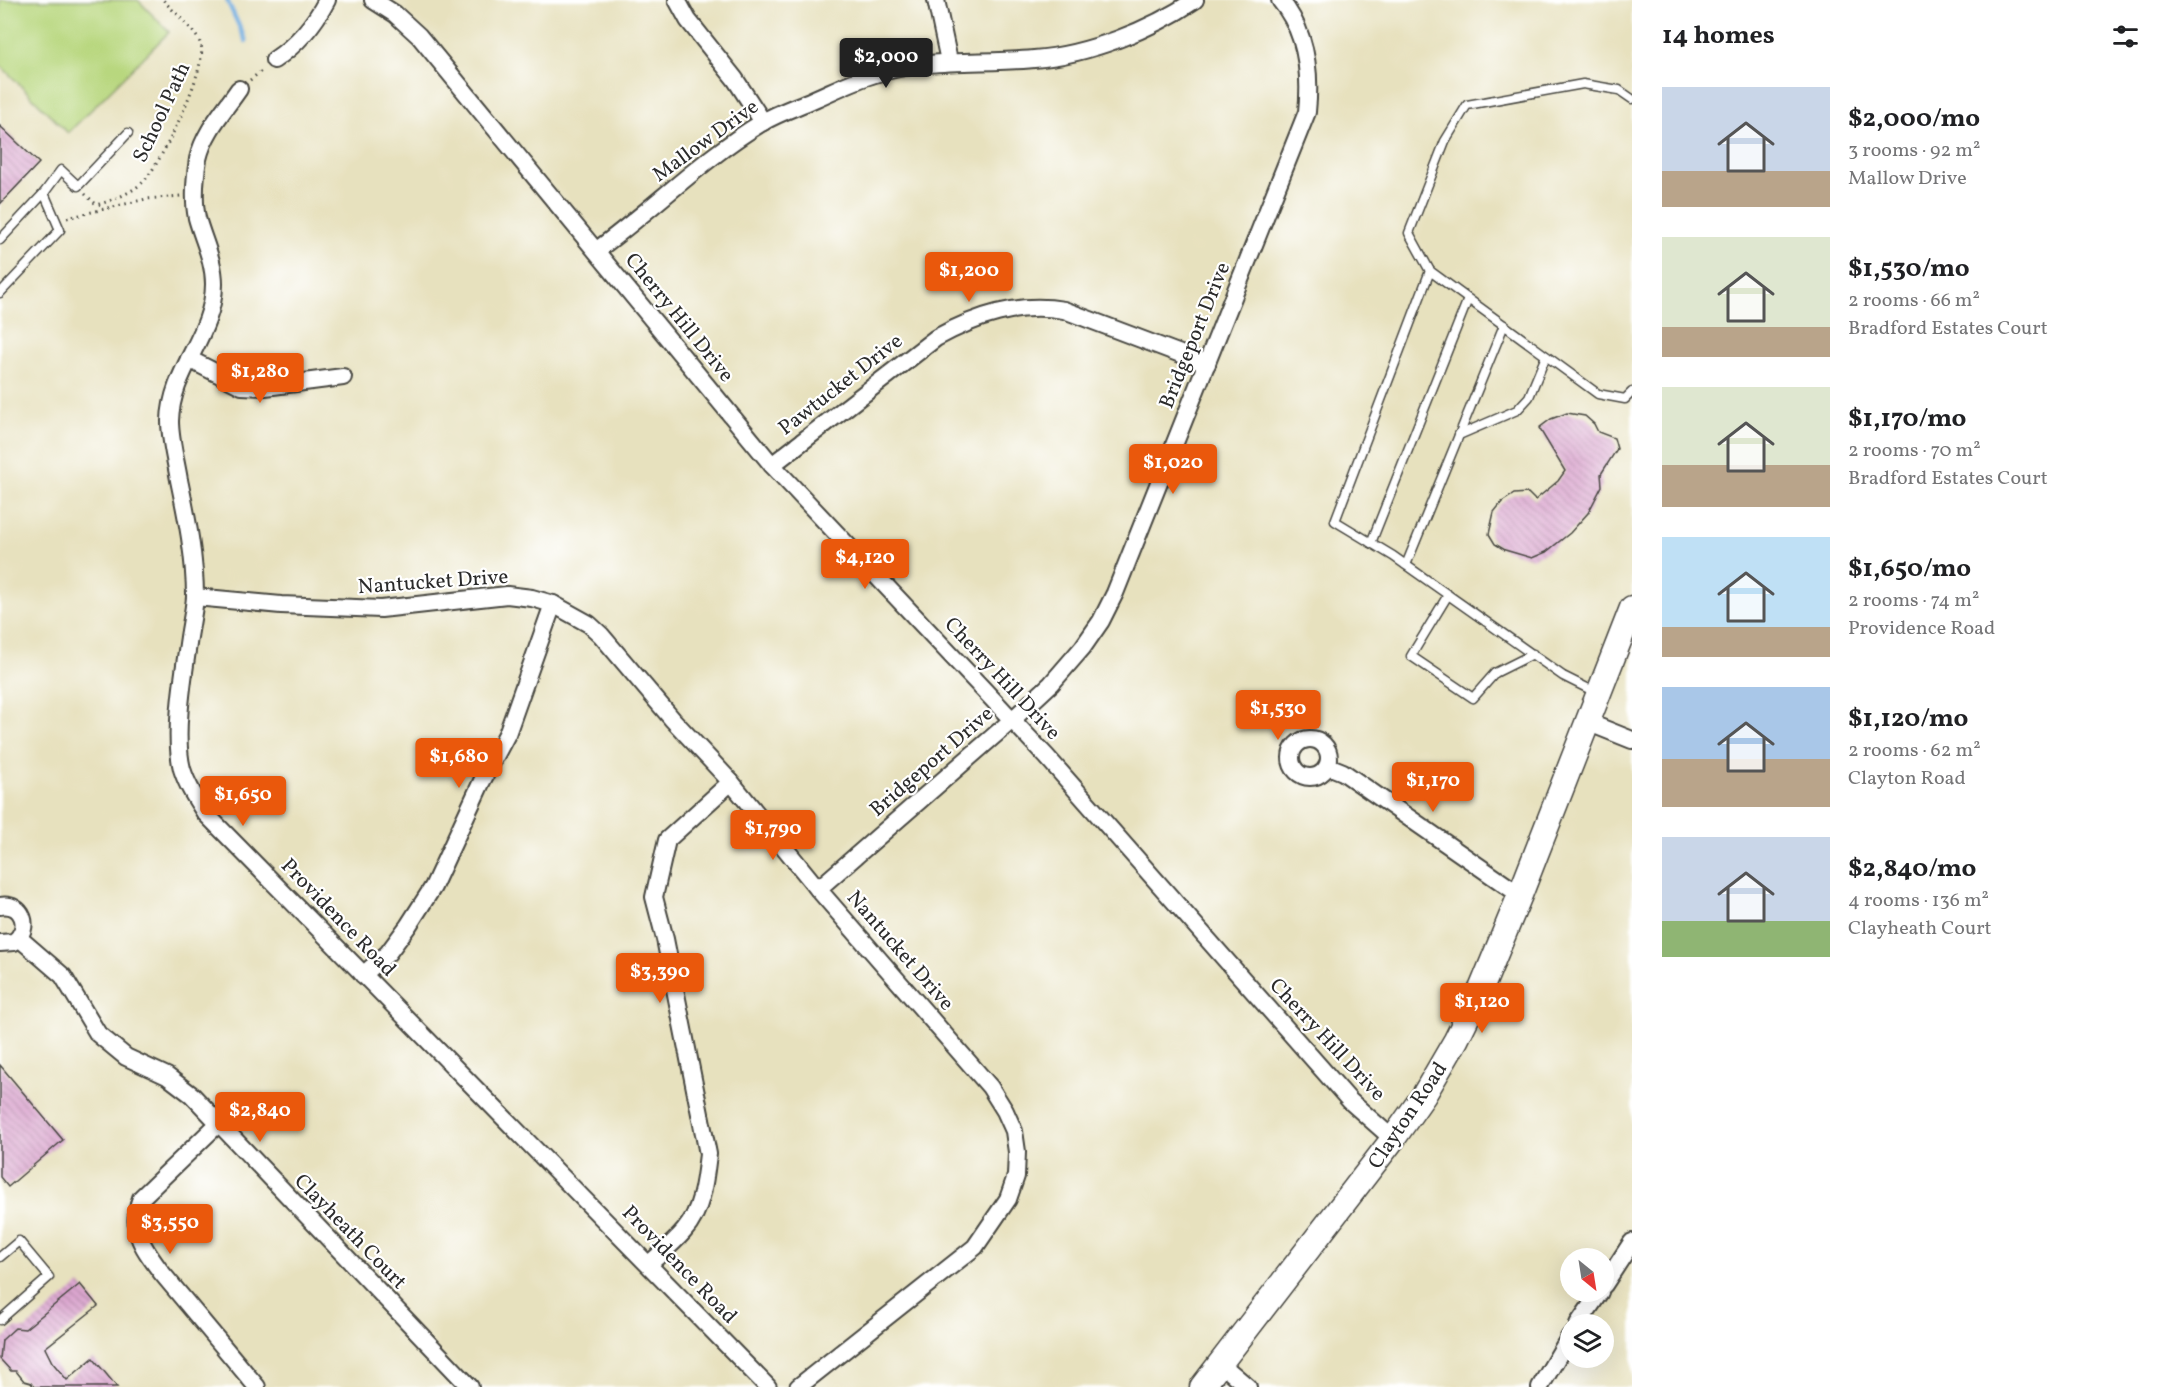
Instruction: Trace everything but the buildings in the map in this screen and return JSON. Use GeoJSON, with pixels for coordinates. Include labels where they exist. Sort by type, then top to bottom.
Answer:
{"type":"FeatureCollection","features":[{"type":"Feature","properties":{"kind":"main road","name":"Clayton Road"},"geometry":{"type":"LineString","coordinates":[[1202,1387],[1393,1138],[1424,1095],[1456,1040],[1482,987],[1520,895],[1632,608]]}},
{"type":"Feature","properties":{"kind":"street"},"geometry":{"type":"LineString","coordinates":[[274,60],[299,41],[316,21],[327,0]]}},
{"type":"Feature","properties":{"kind":"street","name":"Cherry Hill Drive"},"geometry":{"type":"LineString","coordinates":[[373,0],[395,14],[419,36],[772,465],[1047,758],[1350,1101],[1393,1138]]}},
{"type":"Feature","properties":{"kind":"street"},"geometry":{"type":"LineString","coordinates":[[677,0],[688,20],[735,79],[763,122]]}},
{"type":"Feature","properties":{"kind":"street"},"geometry":{"type":"LineString","coordinates":[[936,0],[949,61]]}},
{"type":"Feature","properties":{"kind":"street","name":"Mallow Drive"},"geometry":{"type":"LineString","coordinates":[[597,250],[705,163],[763,122],[844,85],[876,73],[949,61],[1036,59],[1076,52],[1146,27],[1177,12],[1195,0]]}},
{"type":"Feature","properties":{"kind":"street","name":"Bridgeport Drive"},"geometry":{"type":"LineString","coordinates":[[818,889],[1051,684],[1083,648],[1101,621],[1115,594],[1307,112],[1309,73],[1304,50],[1298,29],[1280,0]]}},
{"type":"Feature","properties":{"kind":"street","name":"Providence Road"},"geometry":{"type":"LineString","coordinates":[[239,89],[207,135],[199,157],[195,195],[197,216],[212,261],[214,284],[209,315],[203,333],[179,378],[170,421],[174,455],[190,537],[195,597],[181,711],[180,748],[182,768],[192,793],[205,813],[768,1387]]}},
{"type":"Feature","properties":{"kind":"street","name":"Pawtucket Drive"},"geometry":{"type":"LineString","coordinates":[[772,465],[936,338],[959,326],[1002,311],[1024,307],[1064,310],[1207,364]]}},
{"type":"Feature","properties":{"kind":"street"},"geometry":{"type":"LineString","coordinates":[[189,359],[242,386],[265,387],[343,377]]}},
{"type":"Feature","properties":{"kind":"street","name":"Nantucket Drive"},"geometry":{"type":"LineString","coordinates":[[195,597],[381,609],[507,595],[532,598],[553,604],[589,624],[731,782],[818,889],[990,1087],[1014,1131],[1017,1152],[1016,1176],[1008,1199],[975,1247],[798,1387]]}},
{"type":"Feature","properties":{"kind":"street"},"geometry":{"type":"LineString","coordinates":[[363,975],[388,952],[408,927],[433,887],[482,781],[507,734],[553,604]]}},
{"type":"Feature","properties":{"kind":"street"},"geometry":{"type":"LineString","coordinates":[[1587,722],[1632,740]]}},
{"type":"Feature","properties":{"kind":"street"},"geometry":{"type":"LineString","coordinates":[[1328,766],[1343,772],[1520,895]]}},
{"type":"Feature","properties":{"kind":"street"},"geometry":{"type":"LineString","coordinates":[[649,1264],[686,1230],[697,1209],[705,1182],[708,1154],[665,939],[654,897],[667,840],[731,782]]}},
{"type":"Feature","properties":{"kind":"street"},"geometry":{"type":"LineString","coordinates":[[0,906],[11,906],[21,914],[24,926],[19,938],[8,944],[0,943]]}},
{"type":"Feature","properties":{"kind":"street","name":"Clayheath Court"},"geometry":{"type":"LineString","coordinates":[[19,938],[63,976],[98,1034],[126,1057],[167,1076],[181,1086],[470,1387]]}},
{"type":"Feature","properties":{"kind":"street"},"geometry":{"type":"LineString","coordinates":[[218,1124],[141,1198],[135,1214],[136,1225],[139,1236],[161,1272],[257,1387]]}},
{"type":"Feature","properties":{"kind":"street"},"geometry":{"type":"LineString","coordinates":[[1614,1270],[1632,1242]]}},
{"type":"Feature","properties":{"kind":"street"},"geometry":{"type":"LineString","coordinates":[[1540,1387],[1560,1353]]}},
{"type":"Feature","properties":{"kind":"street"},"geometry":{"type":"LineString","coordinates":[[1221,1364],[1248,1387]]}},
{"type":"Feature","properties":{"kind":"lane"},"geometry":{"type":"LineString","coordinates":[[1632,99],[1619,90],[1583,84],[1467,105],[1445,141],[1409,233],[1430,271],[1598,394],[1624,399],[1632,392]]}},
{"type":"Feature","properties":{"kind":"lane"},"geometry":{"type":"LineString","coordinates":[[0,240],[44,193],[61,170],[78,186],[128,133]]}},
{"type":"Feature","properties":{"kind":"lane"},"geometry":{"type":"LineString","coordinates":[[0,293],[60,230],[44,193]]}},
{"type":"Feature","properties":{"kind":"lane"},"geometry":{"type":"LineString","coordinates":[[1430,271],[1335,521],[1393,556],[1563,676],[1598,694]]}},
{"type":"Feature","properties":{"kind":"lane"},"geometry":{"type":"LineString","coordinates":[[1371,543],[1468,299]]}},
{"type":"Feature","properties":{"kind":"lane"},"geometry":{"type":"LineString","coordinates":[[1406,566],[1504,325]]}},
{"type":"Feature","properties":{"kind":"lane"},"geometry":{"type":"LineString","coordinates":[[1460,435],[1516,410],[1529,397],[1546,356]]}},
{"type":"Feature","properties":{"kind":"lane"},"geometry":{"type":"LineString","coordinates":[[1448,595],[1411,656],[1473,698],[1495,673],[1533,654]]}},
{"type":"Feature","properties":{"kind":"lane"},"geometry":{"type":"LineString","coordinates":[[0,1257],[19,1241],[49,1277],[0,1320]]}},
{"type":"Feature","properties":{"kind":"path","name":"School Path"},"geometry":{"type":"LineString","coordinates":[[85,194],[97,205],[133,190],[144,181],[169,142],[200,69],[203,56],[201,43],[163,0]]}},
{"type":"Feature","properties":{"kind":"path"},"geometry":{"type":"LineString","coordinates":[[62,219],[146,199],[195,195]]}},
{"type":"Feature","properties":{"kind":"green space"},"geometry":{"type":"Polygon","coordinates":[[[0,0],[138,0],[169,32],[68,133],[0,65],[0,0]]]}},
{"type":"Feature","properties":{"kind":"waterway"},"geometry":{"type":"LineString","coordinates":[[227,0],[246,41]]}}]}
